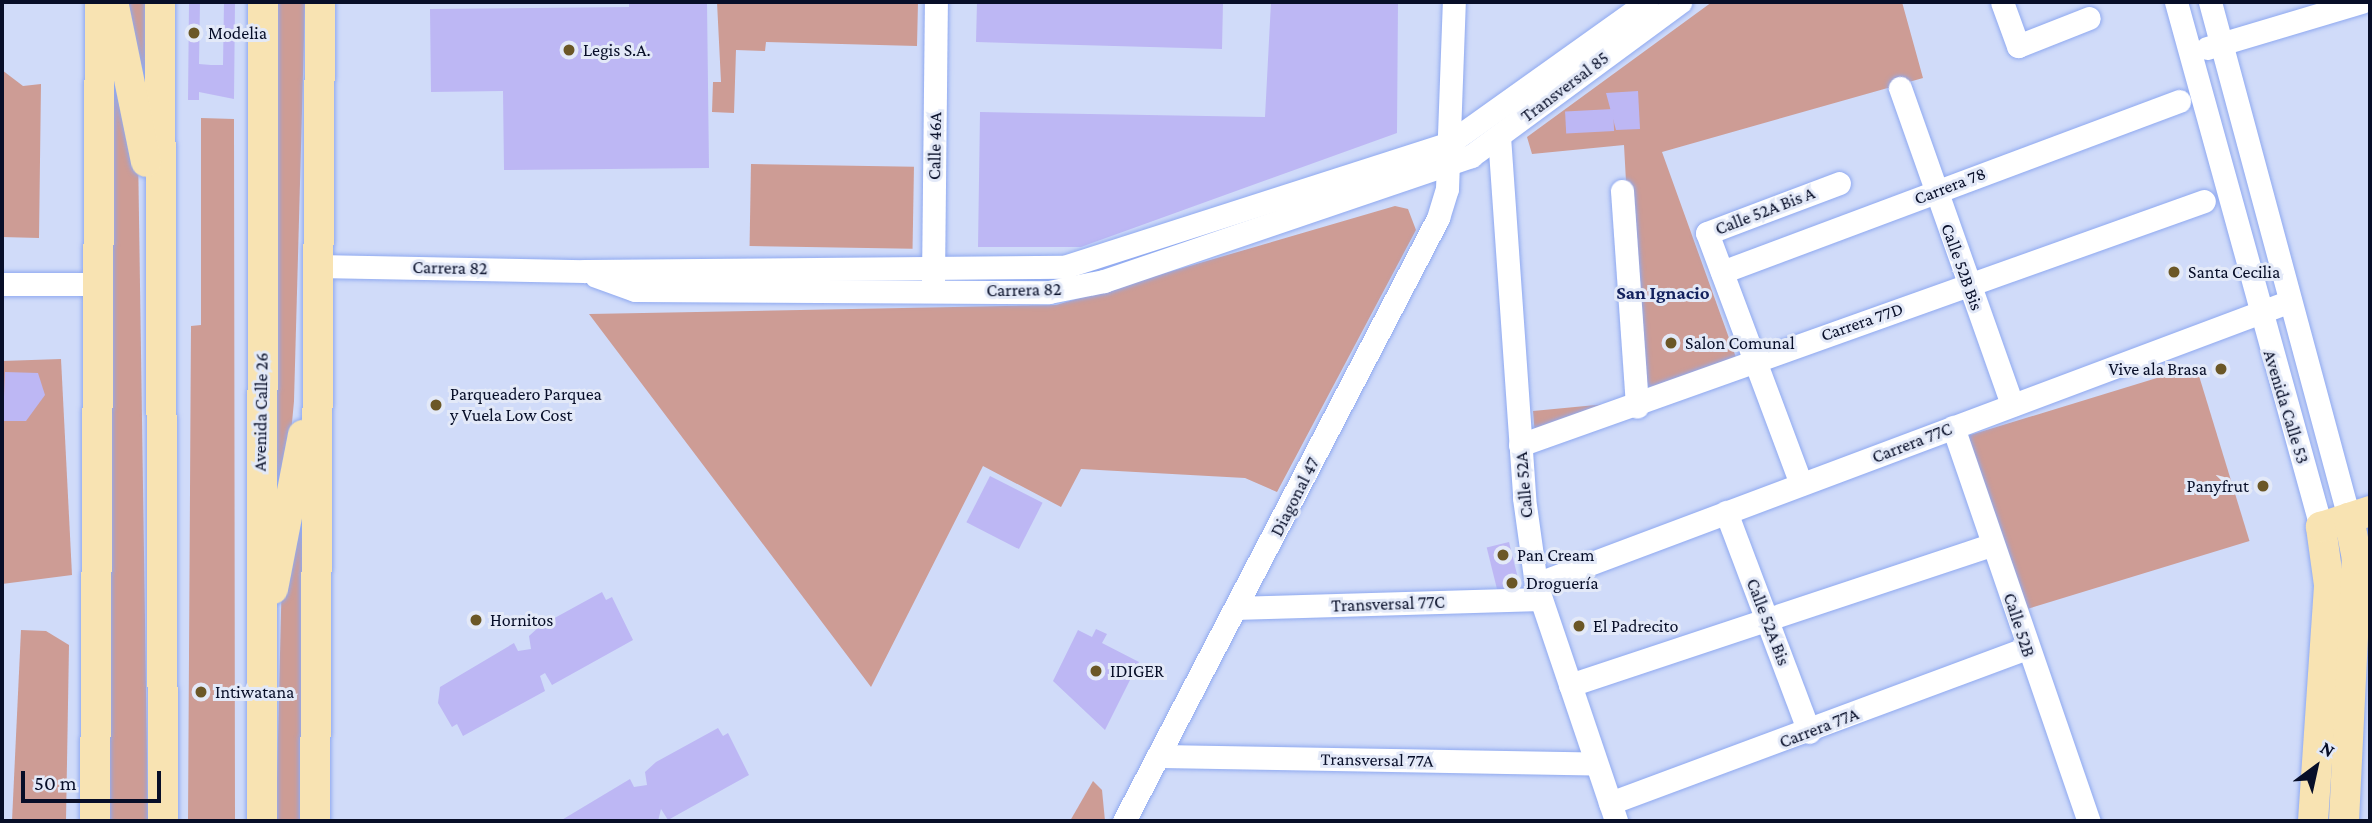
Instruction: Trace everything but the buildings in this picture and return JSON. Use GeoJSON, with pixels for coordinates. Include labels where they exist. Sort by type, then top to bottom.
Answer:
{"type":"FeatureCollection","features":[{"type":"Feature","properties":{"kind":"main road"},"geometry":{"type":"LineString","coordinates":[[95,821],[100,2]]}},
{"type":"Feature","properties":{"kind":"main road"},"geometry":{"type":"LineString","coordinates":[[113,2],[157,245]]}},
{"type":"Feature","properties":{"kind":"main road"},"geometry":{"type":"LineString","coordinates":[[160,2],[157,245],[163,821]]}},
{"type":"Feature","properties":{"kind":"main road","name":"Avenida Calle 26"},"geometry":{"type":"LineString","coordinates":[[262,817],[263,2]]}},
{"type":"Feature","properties":{"kind":"main road"},"geometry":{"type":"LineString","coordinates":[[315,821],[320,2]]}},
{"type":"Feature","properties":{"kind":"main road"},"geometry":{"type":"LineString","coordinates":[[262,817],[273,574],[316,371]]}},
{"type":"Feature","properties":{"kind":"main road","name":"Avenida Calle 53"},"geometry":{"type":"LineString","coordinates":[[2313,821],[2329,572],[2347,519]]}},
{"type":"Feature","properties":{"kind":"main road","name":"Avenida Calle 53"},"geometry":{"type":"LineString","coordinates":[[2344,821],[2357,559],[2347,519]]}},
{"type":"Feature","properties":{"kind":"street","name":"Calle 46A"},"geometry":{"type":"LineString","coordinates":[[933,291],[936,2]]}},
{"type":"Feature","properties":{"kind":"street"},"geometry":{"type":"LineString","coordinates":[[1448,155],[1454,2]]}},
{"type":"Feature","properties":{"kind":"street","name":"Transversal 85"},"geometry":{"type":"LineString","coordinates":[[1448,155],[1647,2]]}},
{"type":"Feature","properties":{"kind":"street","name":"Transversal 85"},"geometry":{"type":"LineString","coordinates":[[1448,155],[1499,136],[1680,2]]}},
{"type":"Feature","properties":{"kind":"street"},"geometry":{"type":"LineString","coordinates":[[2002,2],[2018,46],[2089,18]]}},
{"type":"Feature","properties":{"kind":"street","name":"Avenida Calle 53"},"geometry":{"type":"LineString","coordinates":[[2176,2],[2258,313],[2347,519]]}},
{"type":"Feature","properties":{"kind":"street","name":"Avenida Calle 53"},"geometry":{"type":"LineString","coordinates":[[2210,2],[2347,519]]}},
{"type":"Feature","properties":{"kind":"street"},"geometry":{"type":"LineString","coordinates":[[2189,53],[2361,2]]}},
{"type":"Feature","properties":{"kind":"street","name":"Calle 52B Bis"},"geometry":{"type":"LineString","coordinates":[[1900,88],[2011,405]]}},
{"type":"Feature","properties":{"kind":"street","name":"Carrera 78"},"geometry":{"type":"LineString","coordinates":[[1722,272],[2179,101]]}},
{"type":"Feature","properties":{"kind":"street","name":"Calle 52A"},"geometry":{"type":"LineString","coordinates":[[1499,136],[1520,445],[1537,591],[1613,812]]}},
{"type":"Feature","properties":{"kind":"street","name":"Carrera 82"},"geometry":{"type":"LineString","coordinates":[[584,271],[635,290],[1049,292],[1104,281],[1448,155]]}},
{"type":"Feature","properties":{"kind":"street","name":"Carrera 82"},"geometry":{"type":"LineString","coordinates":[[317,266],[584,271],[1076,264],[1448,155]]}},
{"type":"Feature","properties":{"kind":"street","name":"Diagonal 47"},"geometry":{"type":"LineString","coordinates":[[1124,821],[1438,218],[1448,155]]}},
{"type":"Feature","properties":{"kind":"street","name":"Calle 52A Bis A"},"geometry":{"type":"LineString","coordinates":[[1801,484],[1707,233],[1839,183]]}},
{"type":"Feature","properties":{"kind":"street"},"geometry":{"type":"LineString","coordinates":[[1622,191],[1637,406]]}},
{"type":"Feature","properties":{"kind":"street","name":"Carrera 77D"},"geometry":{"type":"LineString","coordinates":[[1520,445],[1637,406],[1755,360],[2204,201]]}},
{"type":"Feature","properties":{"kind":"street"},"geometry":{"type":"LineString","coordinates":[[2,284],[99,284]]}},
{"type":"Feature","properties":{"kind":"street","name":"Carrera 77C"},"geometry":{"type":"LineString","coordinates":[[1537,591],[1726,512],[2288,302]]}},
{"type":"Feature","properties":{"kind":"street","name":"Calle 52B"},"geometry":{"type":"LineString","coordinates":[[1953,427],[2026,648],[2089,821]]}},
{"type":"Feature","properties":{"kind":"street","name":"Calle 52A Bis"},"geometry":{"type":"LineString","coordinates":[[1726,512],[1809,732]]}},
{"type":"Feature","properties":{"kind":"street"},"geometry":{"type":"LineString","coordinates":[[1570,685],[1992,545]]}},
{"type":"Feature","properties":{"kind":"street","name":"Transversal 77C"},"geometry":{"type":"LineString","coordinates":[[1237,608],[1537,591]]}},
{"type":"Feature","properties":{"kind":"street","name":"Carrera 77A"},"geometry":{"type":"LineString","coordinates":[[1613,812],[2026,648]]}},
{"type":"Feature","properties":{"kind":"street","name":"Transversal 77A"},"geometry":{"type":"LineString","coordinates":[[1158,756],[1595,764]]}},
{"type":"Feature","properties":{"kind":"shaded area"},"geometry":{"type":"Polygon","coordinates":[[[124,2],[153,2],[151,127],[124,2]]]}},
{"type":"Feature","properties":{"kind":"shaded area"},"geometry":{"type":"Polygon","coordinates":[[[275,2],[305,2],[294,401],[288,466],[271,526],[275,2]]]}},
{"type":"Feature","properties":{"kind":"shaded area"},"geometry":{"type":"Polygon","coordinates":[[[717,2],[918,2],[917,46],[766,42],[765,51],[736,50],[734,113],[712,112],[713,82],[721,82],[717,2]]]}},
{"type":"Feature","properties":{"kind":"shaded area"},"geometry":{"type":"Polygon","coordinates":[[[1712,2],[1902,2],[1923,78],[1662,152],[1738,363],[1638,402],[1535,436],[1533,411],[1638,401],[1624,145],[1532,154],[1527,137],[1712,2]]]}},
{"type":"Feature","properties":{"kind":"shaded area"},"geometry":{"type":"Polygon","coordinates":[[[111,51],[138,151],[148,821],[106,821],[111,51]]]}},
{"type":"Feature","properties":{"kind":"shaded area"},"geometry":{"type":"Polygon","coordinates":[[[2,70],[23,86],[41,84],[39,238],[2,237],[2,70]]]}},
{"type":"Feature","properties":{"kind":"shaded area"},"geometry":{"type":"Polygon","coordinates":[[[201,118],[234,119],[235,821],[188,821],[191,326],[201,325],[201,118]]]}},
{"type":"Feature","properties":{"kind":"shaded area"},"geometry":{"type":"Polygon","coordinates":[[[751,164],[914,167],[913,249],[750,246],[751,164]]]}},
{"type":"Feature","properties":{"kind":"shaded area"},"geometry":{"type":"Polygon","coordinates":[[[1395,206],[1408,209],[1416,230],[1277,492],[1245,478],[1081,469],[1061,507],[983,466],[871,687],[589,314],[1056,305],[1395,206]]]}},
{"type":"Feature","properties":{"kind":"shaded area"},"geometry":{"type":"Polygon","coordinates":[[[61,359],[72,575],[2,584],[2,361],[61,359]]]}},
{"type":"Feature","properties":{"kind":"shaded area"},"geometry":{"type":"Polygon","coordinates":[[[2196,366],[2250,541],[2017,612],[1964,437],[2196,366]]]}},
{"type":"Feature","properties":{"kind":"shaded area"},"geometry":{"type":"Polygon","coordinates":[[[304,481],[304,821],[276,821],[282,571],[304,481]]]}},
{"type":"Feature","properties":{"kind":"shaded area"},"geometry":{"type":"Polygon","coordinates":[[[21,630],[46,631],[69,645],[66,821],[12,821],[21,630]]]}},
{"type":"Feature","properties":{"kind":"shaded area"},"geometry":{"type":"Polygon","coordinates":[[[1093,781],[1102,790],[1105,821],[1070,821],[1093,781]]]}},
{"type":"Feature","properties":{"kind":"place","name":"Modelia"},"geometry":{"type":"Point","coordinates":[194,33]}},
{"type":"Feature","properties":{"kind":"place","name":"Legis S.A."},"geometry":{"type":"Point","coordinates":[569,50]}},
{"type":"Feature","properties":{"kind":"place","name":"Santa Cecilia"},"geometry":{"type":"Point","coordinates":[2174,272]}},
{"type":"Feature","properties":{"kind":"place","name":"Salon Comunal"},"geometry":{"type":"Point","coordinates":[1671,343]}},
{"type":"Feature","properties":{"kind":"place","name":"Vive ala Brasa"},"geometry":{"type":"Point","coordinates":[2221,369]}},
{"type":"Feature","properties":{"kind":"place","name":"Parqueadero Parquea y Vuela Low Cost"},"geometry":{"type":"Point","coordinates":[436,405]}},
{"type":"Feature","properties":{"kind":"place","name":"Panyfrut"},"geometry":{"type":"Point","coordinates":[2263,486]}},
{"type":"Feature","properties":{"kind":"place","name":"Pan Cream"},"geometry":{"type":"Point","coordinates":[1503,555]}},
{"type":"Feature","properties":{"kind":"place","name":"Droguería"},"geometry":{"type":"Point","coordinates":[1512,583]}},
{"type":"Feature","properties":{"kind":"place","name":"Hornitos"},"geometry":{"type":"Point","coordinates":[476,620]}},
{"type":"Feature","properties":{"kind":"place","name":"El Padrecito"},"geometry":{"type":"Point","coordinates":[1579,626]}},
{"type":"Feature","properties":{"kind":"place","name":"IDIGER"},"geometry":{"type":"Point","coordinates":[1096,671]}},
{"type":"Feature","properties":{"kind":"place","name":"Intiwatana"},"geometry":{"type":"Point","coordinates":[201,692]}},
{"type":"Feature","properties":{"kind":"district","name":"San Ignacio"},"geometry":{"type":"Point","coordinates":[1663,293]}}]}
